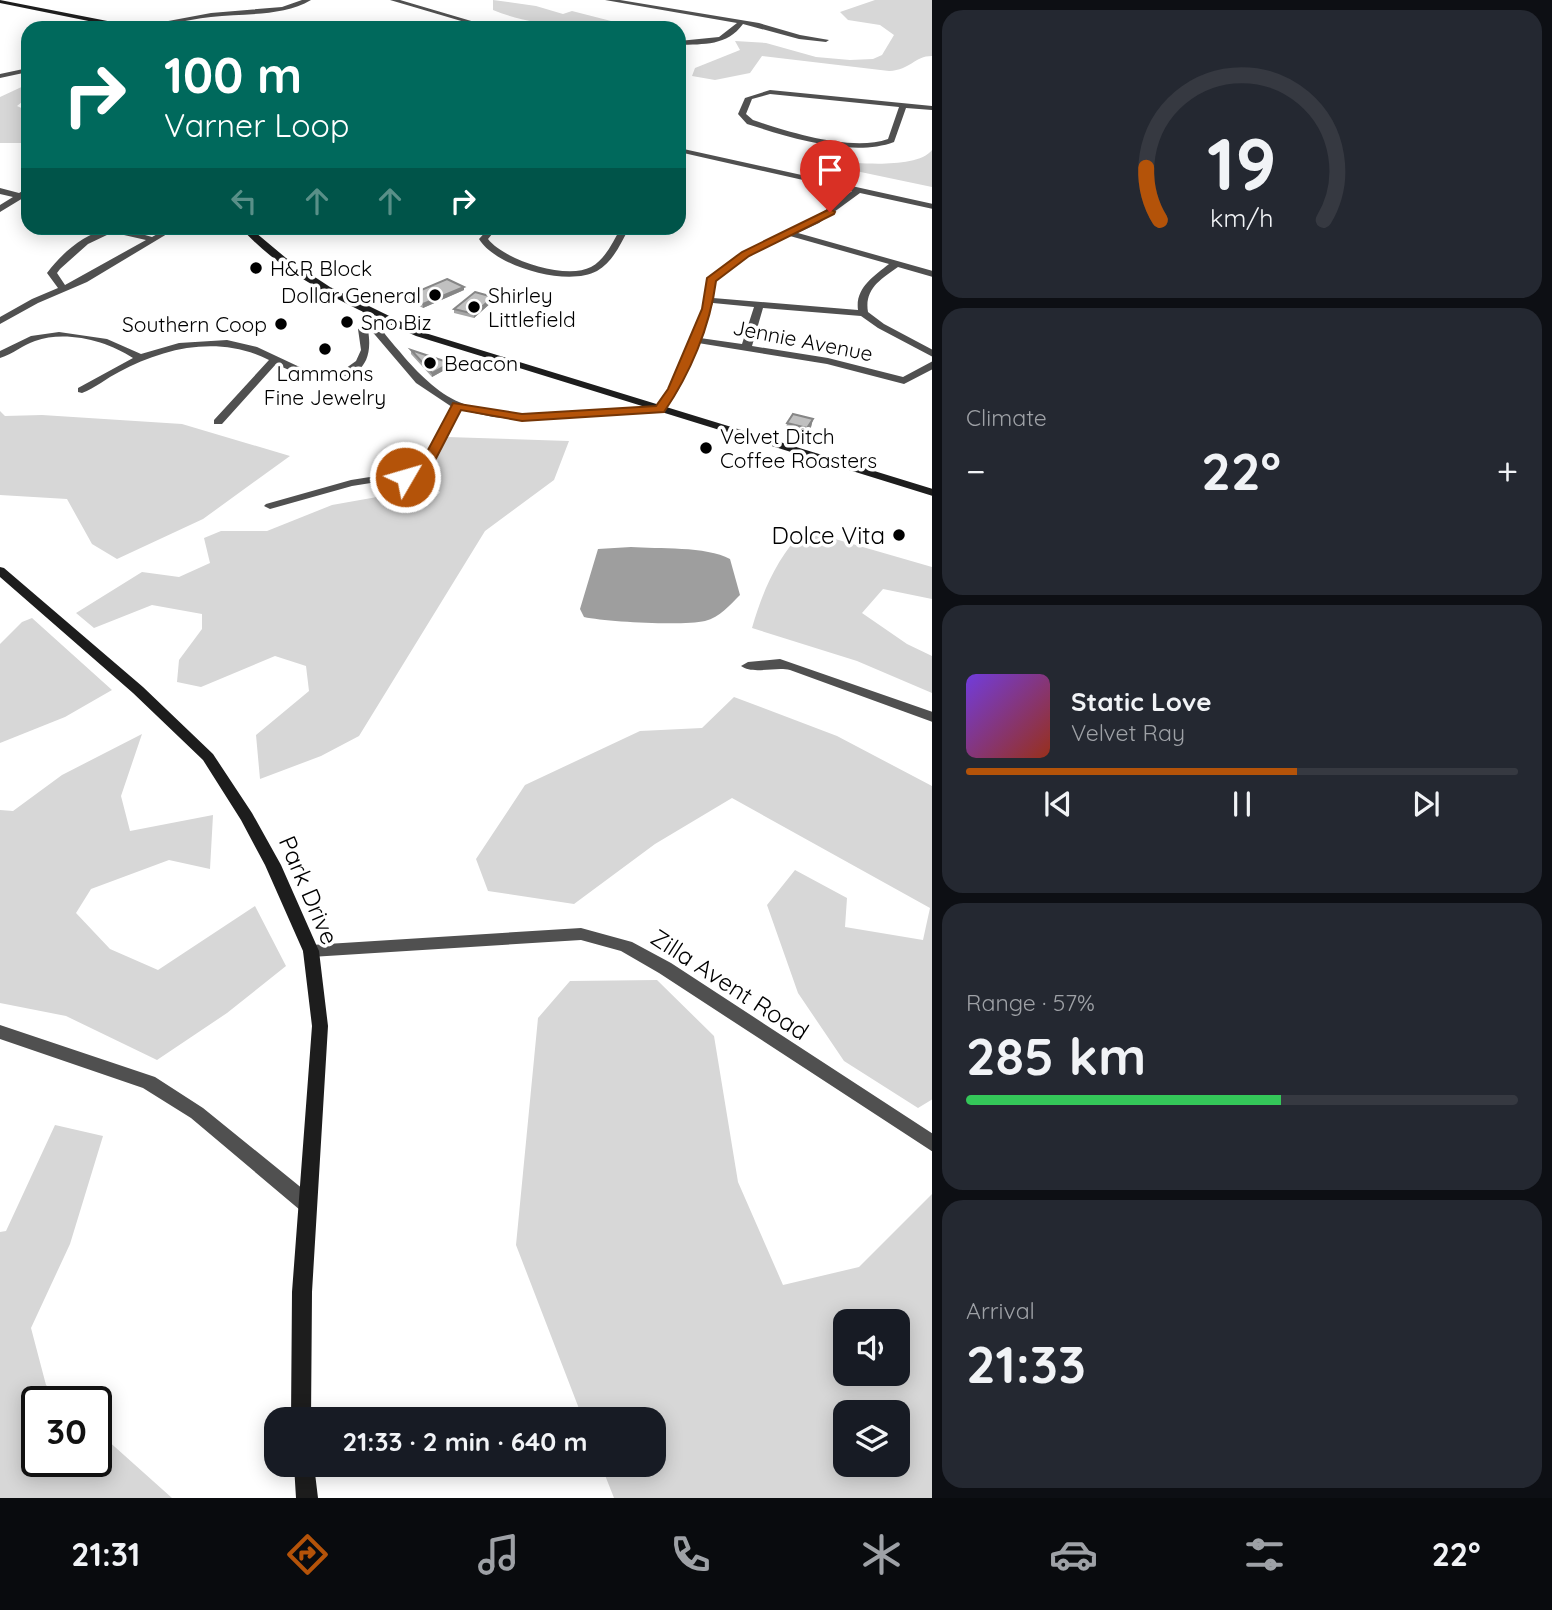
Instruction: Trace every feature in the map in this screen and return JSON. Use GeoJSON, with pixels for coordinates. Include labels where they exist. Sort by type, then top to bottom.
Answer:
{"type":"FeatureCollection","features":[{"type":"Feature","properties":{"kind":"street"},"geometry":{"type":"LineString","coordinates":[[176,21],[283,9],[308,0]]}},
{"type":"Feature","properties":{"kind":"street"},"geometry":{"type":"LineString","coordinates":[[393,0],[467,21]]}},
{"type":"Feature","properties":{"kind":"street"},"geometry":{"type":"LineString","coordinates":[[608,0],[826,40]]}},
{"type":"Feature","properties":{"kind":"street"},"geometry":{"type":"LineString","coordinates":[[0,1],[99,21]]}},
{"type":"Feature","properties":{"kind":"street"},"geometry":{"type":"LineString","coordinates":[[432,11],[442,2]]}},
{"type":"Feature","properties":{"kind":"street"},"geometry":{"type":"LineString","coordinates":[[686,42],[727,38],[734,34],[741,23]]}},
{"type":"Feature","properties":{"kind":"street"},"geometry":{"type":"LineString","coordinates":[[4,65],[21,68]]}},
{"type":"Feature","properties":{"kind":"street"},"geometry":{"type":"LineString","coordinates":[[0,76],[21,71]]}},
{"type":"Feature","properties":{"kind":"street"},"geometry":{"type":"LineString","coordinates":[[903,106],[891,140],[873,147],[847,145],[750,122],[742,114],[749,98],[770,92],[903,106],[932,110]]}},
{"type":"Feature","properties":{"kind":"street"},"geometry":{"type":"LineString","coordinates":[[686,152],[932,207]]}},
{"type":"Feature","properties":{"kind":"street"},"geometry":{"type":"LineString","coordinates":[[0,191],[21,194]]}},
{"type":"Feature","properties":{"kind":"street"},"geometry":{"type":"LineString","coordinates":[[660,410],[674,389],[695,340],[708,300],[708,286],[719,273],[745,254],[835,209],[858,191]]}},
{"type":"Feature","properties":{"kind":"street"},"geometry":{"type":"LineString","coordinates":[[0,209],[21,196]]}},
{"type":"Feature","properties":{"kind":"street"},"geometry":{"type":"LineString","coordinates":[[789,233],[932,274]]}},
{"type":"Feature","properties":{"kind":"street"},"geometry":{"type":"LineString","coordinates":[[63,289],[52,273],[65,257],[100,235]]}},
{"type":"Feature","properties":{"kind":"street"},"geometry":{"type":"LineString","coordinates":[[134,235],[151,239]]}},
{"type":"Feature","properties":{"kind":"street"},"geometry":{"type":"LineString","coordinates":[[0,321],[35,301],[108,267],[159,235]]}},
{"type":"Feature","properties":{"kind":"street"},"geometry":{"type":"LineString","coordinates":[[254,235],[310,277],[367,310],[419,334],[932,493]]}},
{"type":"Feature","properties":{"kind":"street"},"geometry":{"type":"LineString","coordinates":[[487,235],[483,239],[489,249],[540,269],[566,274],[595,269],[603,262],[620,235]]}},
{"type":"Feature","properties":{"kind":"street"},"geometry":{"type":"LineString","coordinates":[[863,313],[861,302],[864,290],[897,263]]}},
{"type":"Feature","properties":{"kind":"street"},"geometry":{"type":"LineString","coordinates":[[708,300],[863,313],[881,326],[932,353]]}},
{"type":"Feature","properties":{"kind":"street"},"geometry":{"type":"LineString","coordinates":[[746,348],[760,304]]}},
{"type":"Feature","properties":{"kind":"street"},"geometry":{"type":"LineString","coordinates":[[367,310],[372,325],[420,381],[458,406],[522,418],[660,410]]}},
{"type":"Feature","properties":{"kind":"street"},"geometry":{"type":"LineString","coordinates":[[82,390],[109,371],[139,357],[191,344],[245,346],[310,375],[340,374],[356,366],[365,355],[363,329],[372,325]]}},
{"type":"Feature","properties":{"kind":"street"},"geometry":{"type":"LineString","coordinates":[[0,355],[32,339],[56,336],[112,342],[128,348],[139,357]]}},
{"type":"Feature","properties":{"kind":"street","name":"Jennie Avenue"},"geometry":{"type":"LineString","coordinates":[[695,340],[828,361],[904,381],[932,365]]}},
{"type":"Feature","properties":{"kind":"street"},"geometry":{"type":"LineString","coordinates":[[218,422],[275,359]]}},
{"type":"Feature","properties":{"kind":"street"},"geometry":{"type":"LineString","coordinates":[[270,506],[351,483],[417,473],[425,467],[458,406]]}},
{"type":"Feature","properties":{"kind":"street","name":"Park Drive"},"geometry":{"type":"LineString","coordinates":[[0,572],[138,690],[208,757],[244,811],[273,865],[311,951],[320,1026],[301,1318],[301,1407]]}},
{"type":"Feature","properties":{"kind":"street"},"geometry":{"type":"LineString","coordinates":[[748,666],[780,663],[795,667],[932,717]]}},
{"type":"Feature","properties":{"kind":"street","name":"Zilla Avent Road"},"geometry":{"type":"LineString","coordinates":[[311,951],[581,934],[626,946],[665,968],[932,1143]]}},
{"type":"Feature","properties":{"kind":"street"},"geometry":{"type":"LineString","coordinates":[[0,1032],[149,1082],[197,1113],[307,1205]]}},
{"type":"Feature","properties":{"kind":"street"},"geometry":{"type":"LineString","coordinates":[[305,1477],[307,1498]]}},
{"type":"Feature","properties":{"kind":"shaded area"},"geometry":{"type":"Polygon","coordinates":[[[493,0],[536,6],[563,14],[572,11],[611,21],[529,21],[493,10],[493,0]]]}},
{"type":"Feature","properties":{"kind":"shaded area"},"geometry":{"type":"Polygon","coordinates":[[[875,0],[932,0],[932,56],[889,71],[762,56],[750,73],[715,80],[692,76],[695,68],[740,50],[735,41],[766,43],[816,57],[873,59],[882,55],[894,35],[880,25],[848,20],[840,12],[875,0]]]}},
{"type":"Feature","properties":{"kind":"shaded area"},"geometry":{"type":"Polygon","coordinates":[[[21,87],[21,103],[17,106],[21,108],[21,143],[0,143],[0,97],[21,87]]]}},
{"type":"Feature","properties":{"kind":"shaded area"},"geometry":{"type":"Polygon","coordinates":[[[932,150],[932,187],[851,170],[857,163],[886,164],[918,159],[932,150]]]}},
{"type":"Feature","properties":{"kind":"shaded area"},"geometry":{"type":"Polygon","coordinates":[[[0,411],[5,416],[42,415],[182,424],[290,456],[203,519],[117,559],[92,544],[67,499],[0,495],[0,411]]]}},
{"type":"Feature","properties":{"kind":"shaded area"},"geometry":{"type":"Polygon","coordinates":[[[447,437],[569,441],[554,480],[485,531],[359,736],[321,756],[260,779],[256,735],[309,691],[306,666],[275,656],[201,687],[177,682],[179,660],[202,629],[202,614],[152,605],[94,628],[76,613],[142,572],[179,577],[210,563],[204,538],[221,531],[267,531],[332,505],[377,497],[427,506],[440,492],[422,480],[447,437]]]}},
{"type":"Feature","properties":{"kind":"shaded area"},"geometry":{"type":"Polygon","coordinates":[[[804,530],[932,567],[932,599],[883,589],[862,613],[907,644],[932,656],[932,693],[857,661],[752,628],[772,575],[804,530]]]}},
{"type":"Feature","properties":{"kind":"shaded area"},"geometry":{"type":"Polygon","coordinates":[[[631,547],[695,550],[730,559],[740,595],[720,614],[705,621],[645,623],[584,617],[580,609],[598,549],[631,547]]]}},
{"type":"Feature","properties":{"kind":"shaded area"},"geometry":{"type":"Polygon","coordinates":[[[32,618],[112,690],[65,717],[0,743],[0,644],[22,622],[32,618]]]}},
{"type":"Feature","properties":{"kind":"shaded area"},"geometry":{"type":"Polygon","coordinates":[[[734,697],[837,736],[932,786],[932,1100],[918,1108],[844,1061],[798,993],[767,905],[795,870],[847,898],[845,927],[923,940],[930,908],[732,798],[655,844],[574,904],[488,891],[476,859],[525,785],[640,731],[702,728],[734,697]]]}},
{"type":"Feature","properties":{"kind":"shaded area"},"geometry":{"type":"Polygon","coordinates":[[[142,734],[121,796],[130,831],[213,815],[210,869],[169,860],[91,889],[76,913],[110,949],[158,970],[255,906],[286,966],[227,1013],[157,1060],[66,1016],[0,1003],[0,810],[13,811],[62,775],[142,734]]]}},
{"type":"Feature","properties":{"kind":"shaded area"},"geometry":{"type":"Polygon","coordinates":[[[657,980],[714,1036],[738,1182],[783,1285],[859,1267],[932,1194],[932,1498],[614,1498],[606,1477],[666,1477],[666,1407],[578,1407],[516,1245],[538,1018],[570,981],[657,980]]]}},
{"type":"Feature","properties":{"kind":"shaded area"},"geometry":{"type":"Polygon","coordinates":[[[55,1125],[103,1136],[70,1244],[31,1328],[47,1386],[21,1386],[21,1477],[112,1477],[112,1444],[172,1498],[0,1498],[0,1232],[6,1231],[55,1125]]]}},
{"type":"Feature","properties":{"kind":"building","name":"Dollar General"},"geometry":{"type":"Polygon","coordinates":[[[447,279],[464,287],[423,304],[407,296],[447,279]]]}},
{"type":"Feature","properties":{"kind":"building","name":"Shirley Littlefield"},"geometry":{"type":"Polygon","coordinates":[[[475,292],[493,297],[474,314],[454,309],[475,292]]]}},
{"type":"Feature","properties":{"kind":"building"},"geometry":{"type":"Polygon","coordinates":[[[411,350],[450,363],[432,373],[411,350]]]}},
{"type":"Feature","properties":{"kind":"building"},"geometry":{"type":"Polygon","coordinates":[[[793,414],[813,419],[807,428],[787,423],[793,414]]]}},
{"type":"Feature","properties":{"kind":"place","name":"H&R Block"},"geometry":{"type":"Point","coordinates":[256,268]}},
{"type":"Feature","properties":{"kind":"place","name":"Dollar General"},"geometry":{"type":"Point","coordinates":[435,295]}},
{"type":"Feature","properties":{"kind":"place","name":"Shirley Littlefield"},"geometry":{"type":"Point","coordinates":[474,307]}},
{"type":"Feature","properties":{"kind":"place","name":"Sno Biz"},"geometry":{"type":"Point","coordinates":[347,322]}},
{"type":"Feature","properties":{"kind":"place","name":"Southern Coop"},"geometry":{"type":"Point","coordinates":[281,324]}},
{"type":"Feature","properties":{"kind":"place","name":"Lammons Fine Jewelry"},"geometry":{"type":"Point","coordinates":[325,349]}},
{"type":"Feature","properties":{"kind":"place","name":"Beacon"},"geometry":{"type":"Point","coordinates":[430,363]}},
{"type":"Feature","properties":{"kind":"place","name":"Velvet Ditch Coffee Roasters"},"geometry":{"type":"Point","coordinates":[706,448]}},
{"type":"Feature","properties":{"kind":"place","name":"Dolce Vita"},"geometry":{"type":"Point","coordinates":[899,535]}},
{"type":"Feature","properties":{"kind":"route"},"geometry":{"type":"LineString","coordinates":[[405,477],[422,471],[425,467],[458,406],[522,418],[660,410],[674,389],[695,340],[707,309],[708,286],[711,280],[745,254],[830,212]]}}]}
